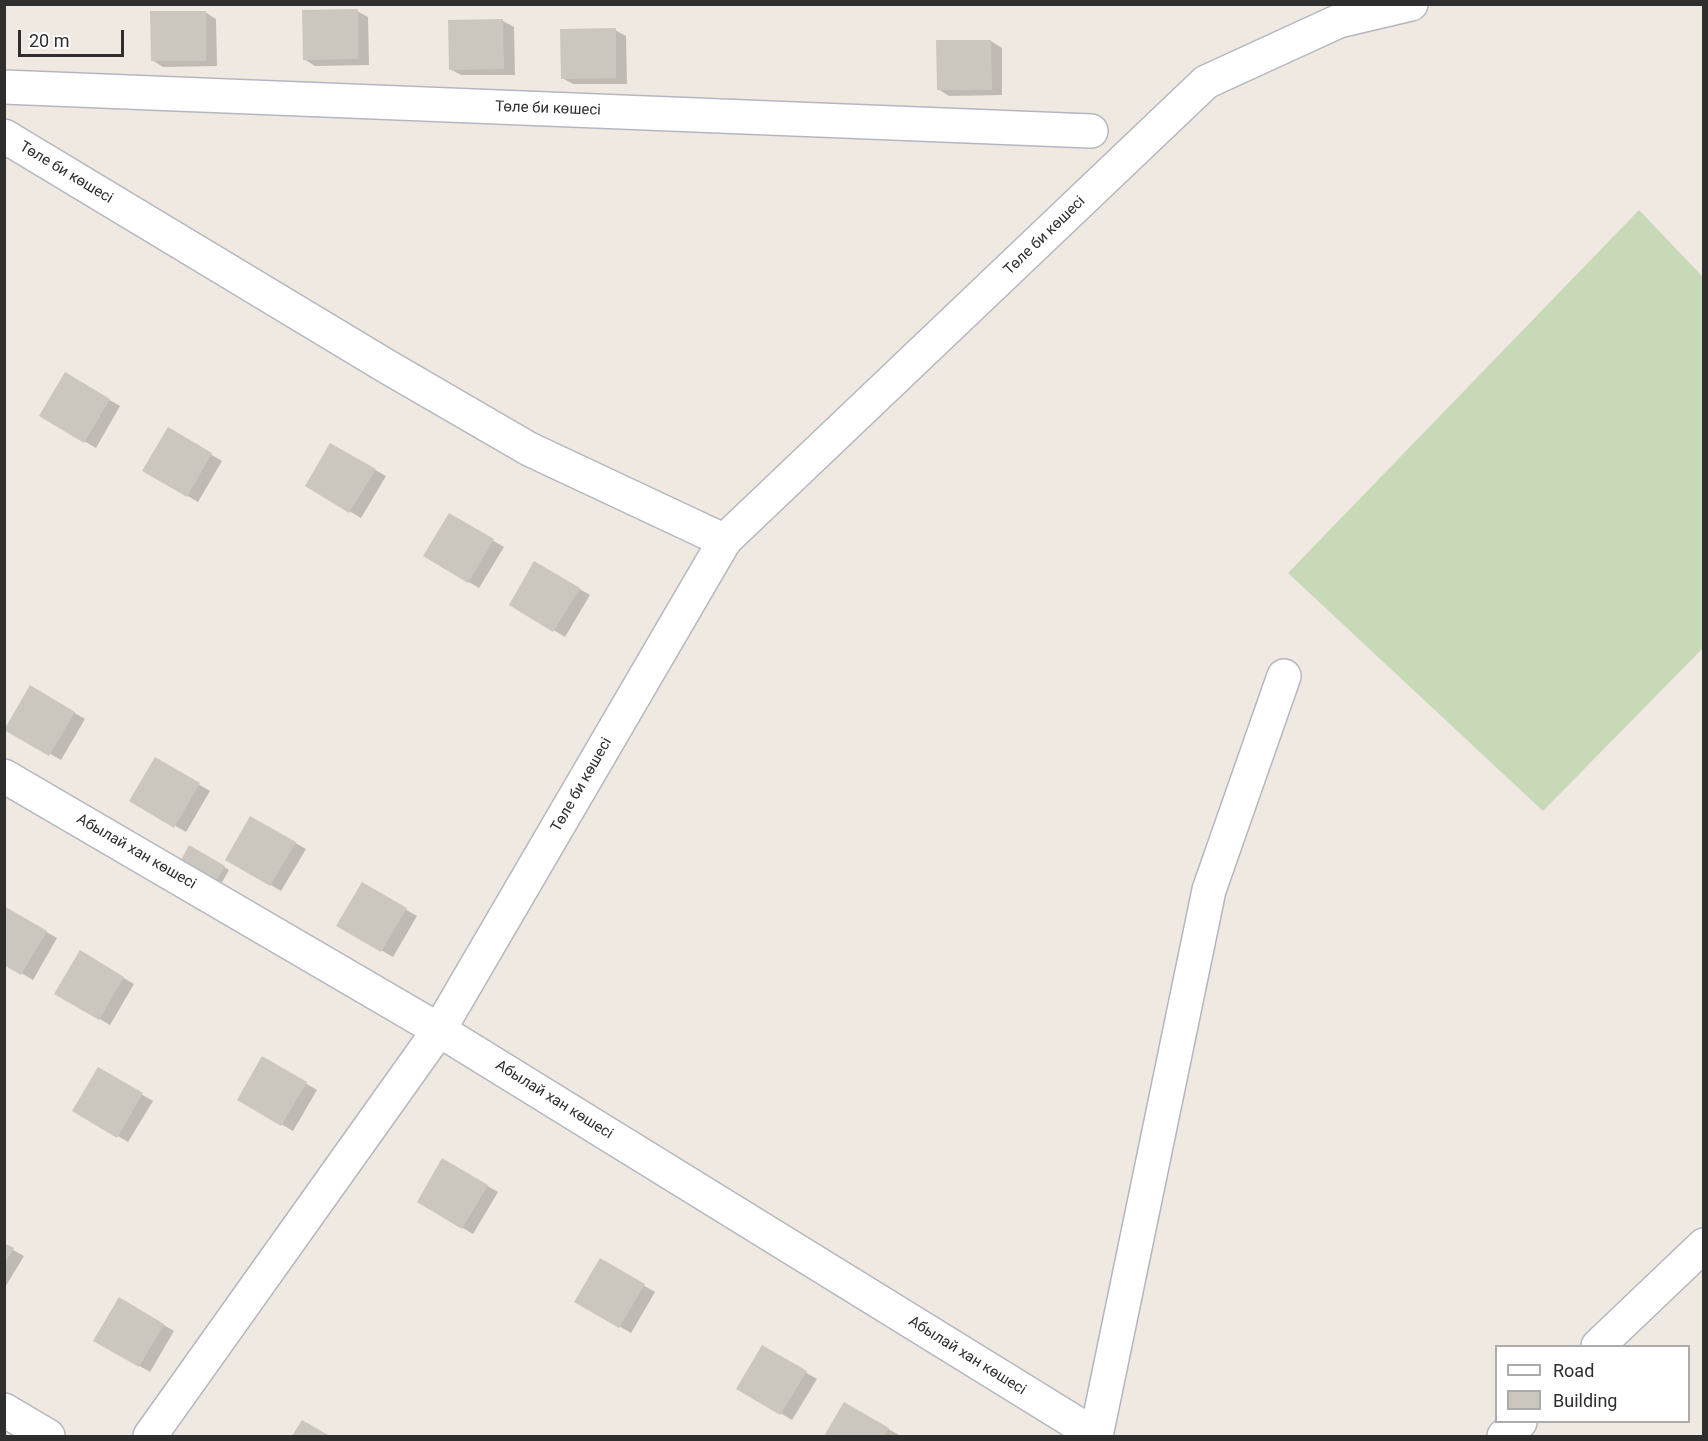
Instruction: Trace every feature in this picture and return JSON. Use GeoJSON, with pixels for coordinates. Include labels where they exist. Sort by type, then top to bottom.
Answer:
{"type":"FeatureCollection","features":[{"type":"Feature","properties":{"kind":"street","name":"Төле би көшесі"},"geometry":{"type":"LineString","coordinates":[[150,1437],[440,1029],[725,541],[1206,82],[1339,21],[1412,4]]}},
{"type":"Feature","properties":{"kind":"street","name":"Төле би көшесі"},"geometry":{"type":"LineString","coordinates":[[4,87],[1091,131]]}},
{"type":"Feature","properties":{"kind":"street","name":"Төле би көшесі"},"geometry":{"type":"LineString","coordinates":[[4,136],[376,360],[529,449],[725,541]]}},
{"type":"Feature","properties":{"kind":"street"},"geometry":{"type":"LineString","coordinates":[[1096,1436],[1209,890],[1284,676]]}},
{"type":"Feature","properties":{"kind":"street","name":"Абылай хан көшесі"},"geometry":{"type":"LineString","coordinates":[[4,776],[440,1029],[1096,1436]]}},
{"type":"Feature","properties":{"kind":"street"},"geometry":{"type":"LineString","coordinates":[[1600,1345],[1704,1245]]}},
{"type":"Feature","properties":{"kind":"street"},"geometry":{"type":"LineString","coordinates":[[4,1410],[48,1437]]}},
{"type":"Feature","properties":{"kind":"street"},"geometry":{"type":"LineString","coordinates":[[1504,1437],[1519,1423]]}},
{"type":"Feature","properties":{"kind":"green space"},"geometry":{"type":"Polygon","coordinates":[[[1639,210],[1703,277],[1703,648],[1543,811],[1288,573],[1639,210]]]}},
{"type":"Feature","properties":{"kind":"building"},"geometry":{"type":"Polygon","coordinates":[[[358,9],[358,59],[303,60],[302,10],[358,9]]]}},
{"type":"Feature","properties":{"kind":"building"},"geometry":{"type":"Polygon","coordinates":[[[150,11],[206,11],[206,61],[151,61],[150,11]]]}},
{"type":"Feature","properties":{"kind":"building"},"geometry":{"type":"Polygon","coordinates":[[[503,19],[504,69],[449,70],[448,20],[503,19]]]}},
{"type":"Feature","properties":{"kind":"building"},"geometry":{"type":"Polygon","coordinates":[[[616,28],[616,78],[561,79],[560,29],[616,28]]]}},
{"type":"Feature","properties":{"kind":"building"},"geometry":{"type":"Polygon","coordinates":[[[936,40],[991,40],[992,90],[937,90],[936,40]]]}},
{"type":"Feature","properties":{"kind":"building"},"geometry":{"type":"Polygon","coordinates":[[[65,372],[110,399],[84,443],[39,416],[65,372]]]}},
{"type":"Feature","properties":{"kind":"building"},"geometry":{"type":"Polygon","coordinates":[[[168,427],[212,453],[187,497],[142,471],[168,427]]]}},
{"type":"Feature","properties":{"kind":"building"},"geometry":{"type":"Polygon","coordinates":[[[330,443],[376,469],[349,513],[305,486],[330,443]]]}},
{"type":"Feature","properties":{"kind":"building"},"geometry":{"type":"Polygon","coordinates":[[[449,513],[494,539],[468,583],[423,556],[449,513]]]}},
{"type":"Feature","properties":{"kind":"building"},"geometry":{"type":"Polygon","coordinates":[[[534,561],[580,588],[553,632],[509,605],[534,561]]]}},
{"type":"Feature","properties":{"kind":"building"},"geometry":{"type":"Polygon","coordinates":[[[30,685],[75,712],[49,756],[4,730],[30,685]]]}},
{"type":"Feature","properties":{"kind":"building"},"geometry":{"type":"Polygon","coordinates":[[[155,757],[200,783],[174,828],[129,801],[155,757]]]}},
{"type":"Feature","properties":{"kind":"building"},"geometry":{"type":"Polygon","coordinates":[[[250,816],[296,842],[270,886],[225,860],[250,816]]]}},
{"type":"Feature","properties":{"kind":"building"},"geometry":{"type":"Polygon","coordinates":[[[189,845],[225,866],[215,882],[180,862],[189,845]]]}},
{"type":"Feature","properties":{"kind":"building"},"geometry":{"type":"Polygon","coordinates":[[[362,882],[407,908],[381,952],[336,926],[362,882]]]}},
{"type":"Feature","properties":{"kind":"building"},"geometry":{"type":"Polygon","coordinates":[[[4,906],[47,931],[21,975],[4,965],[4,906]]]}},
{"type":"Feature","properties":{"kind":"building"},"geometry":{"type":"Polygon","coordinates":[[[80,950],[124,977],[99,1020],[54,994],[80,950]]]}},
{"type":"Feature","properties":{"kind":"building"},"geometry":{"type":"Polygon","coordinates":[[[262,1056],[307,1082],[281,1126],[237,1100],[262,1056]]]}},
{"type":"Feature","properties":{"kind":"building"},"geometry":{"type":"Polygon","coordinates":[[[98,1067],[143,1093],[117,1138],[72,1111],[98,1067]]]}},
{"type":"Feature","properties":{"kind":"building"},"geometry":{"type":"Polygon","coordinates":[[[442,1158],[488,1185],[462,1229],[417,1202],[442,1158]]]}},
{"type":"Feature","properties":{"kind":"building"},"geometry":{"type":"Polygon","coordinates":[[[4,1243],[14,1248],[4,1264],[4,1243]]]}},
{"type":"Feature","properties":{"kind":"building"},"geometry":{"type":"Polygon","coordinates":[[[600,1258],[645,1284],[619,1328],[574,1302],[600,1258]]]}},
{"type":"Feature","properties":{"kind":"building"},"geometry":{"type":"Polygon","coordinates":[[[119,1297],[164,1324],[139,1367],[93,1341],[119,1297]]]}},
{"type":"Feature","properties":{"kind":"building"},"geometry":{"type":"Polygon","coordinates":[[[762,1345],[807,1371],[780,1415],[736,1389],[762,1345]]]}},
{"type":"Feature","properties":{"kind":"building"},"geometry":{"type":"Polygon","coordinates":[[[844,1402],[889,1428],[884,1436],[824,1436],[844,1402]]]}},
{"type":"Feature","properties":{"kind":"building"},"geometry":{"type":"Polygon","coordinates":[[[302,1420],[330,1436],[292,1436],[302,1420]]]}}]}
